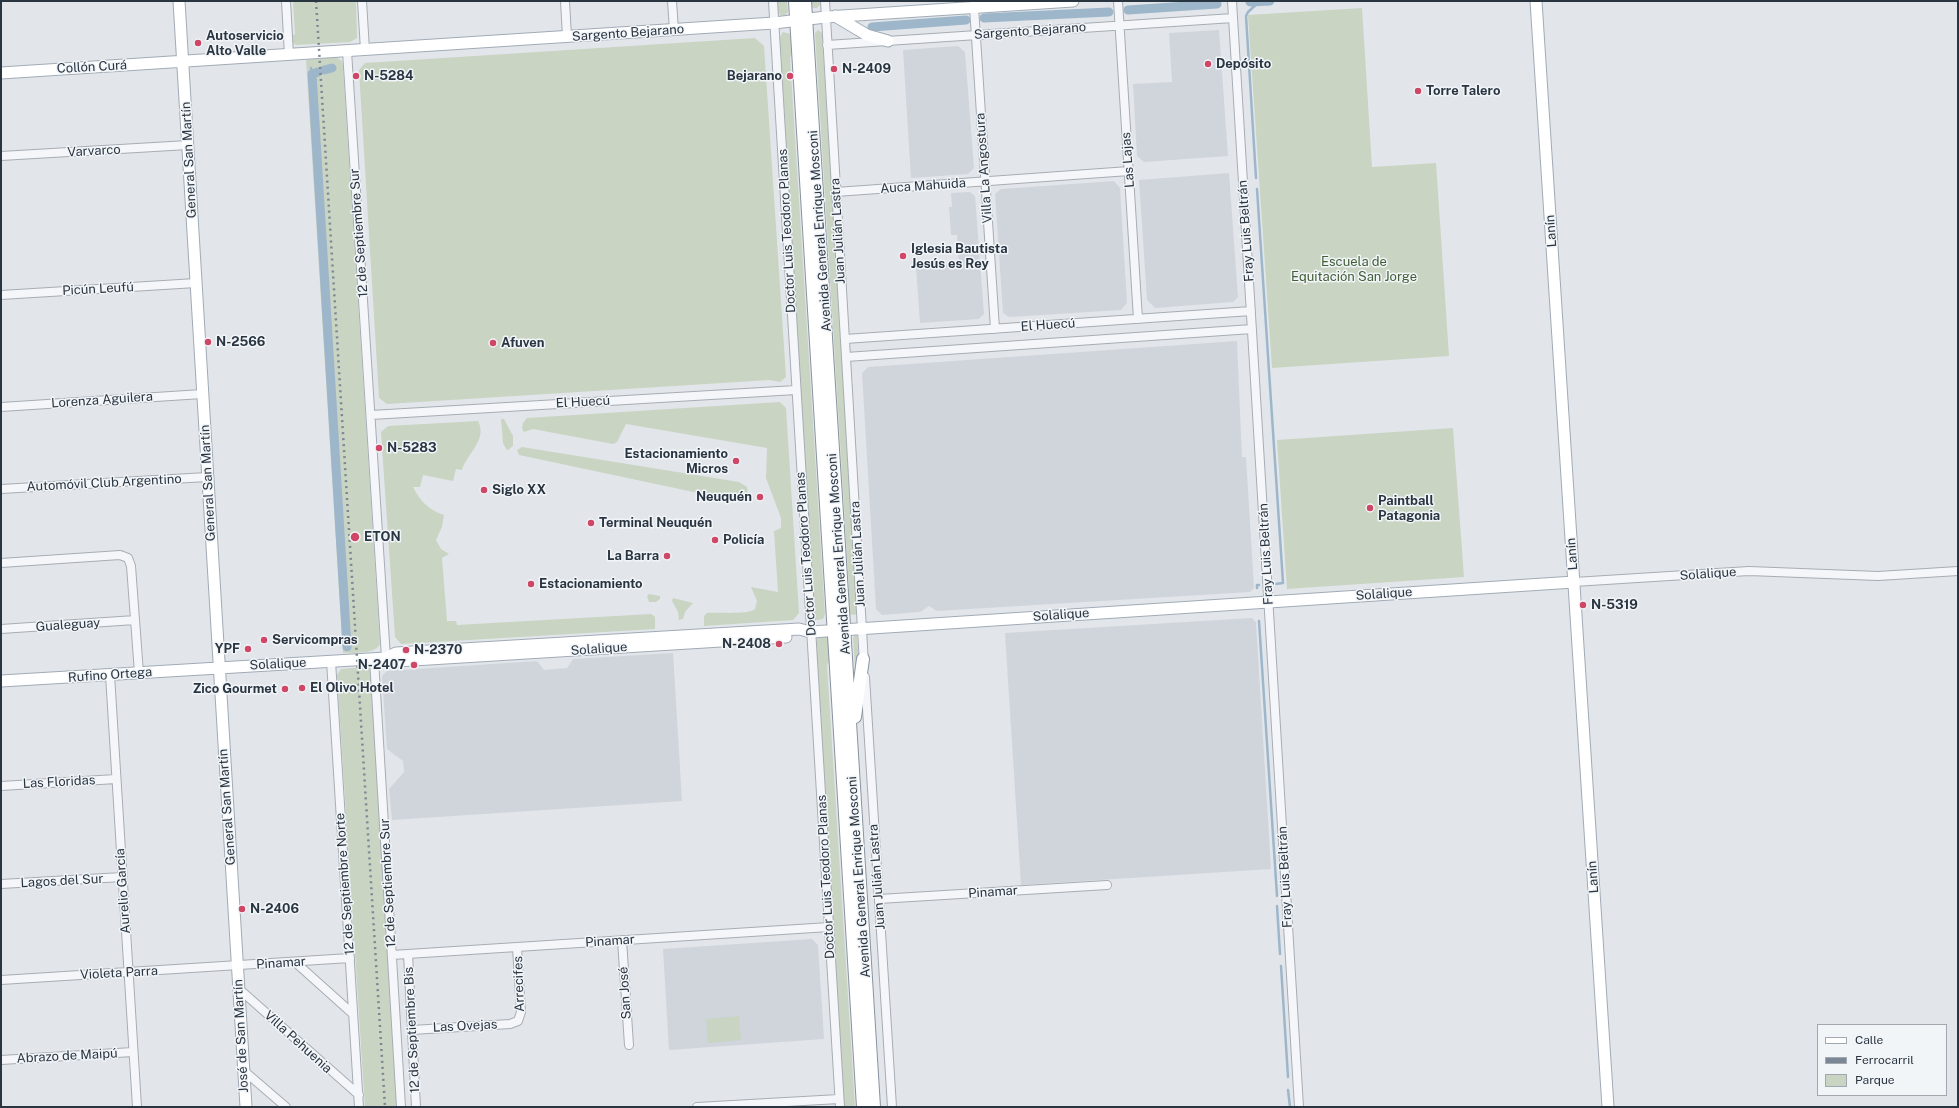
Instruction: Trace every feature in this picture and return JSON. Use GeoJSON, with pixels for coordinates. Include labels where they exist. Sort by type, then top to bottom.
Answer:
{"type":"FeatureCollection","features":[{"type":"Feature","properties":{"kind":"highway","name":"Avenida General Enrique Mosconi"},"geometry":{"type":"LineString","coordinates":[[795,1],[801,20],[839,630],[863,1107]]}},
{"type":"Feature","properties":{"kind":"highway","name":"Avenida General Enrique Mosconi"},"geometry":{"type":"LineString","coordinates":[[801,20],[805,1]]}},
{"type":"Feature","properties":{"kind":"highway","name":"Avenida General Enrique Mosconi"},"geometry":{"type":"LineString","coordinates":[[839,630],[852,756],[874,1107]]}},
{"type":"Feature","properties":{"kind":"highway"},"geometry":{"type":"LineString","coordinates":[[852,756],[856,702],[864,659]]}},
{"type":"Feature","properties":{"kind":"main road","name":"General San Martín"},"geometry":{"type":"LineString","coordinates":[[179,1],[237,966]]}},
{"type":"Feature","properties":{"kind":"main road","name":"Sargento Bejarano"},"geometry":{"type":"LineString","coordinates":[[183,62],[774,23],[830,16],[1073,1]]}},
{"type":"Feature","properties":{"kind":"main road","name":"Lanín"},"geometry":{"type":"LineString","coordinates":[[1536,1],[1608,1107]]}},
{"type":"Feature","properties":{"kind":"main road"},"geometry":{"type":"LineString","coordinates":[[830,16],[867,35],[888,41]]}},
{"type":"Feature","properties":{"kind":"main road","name":"Collón Curá"},"geometry":{"type":"LineString","coordinates":[[1,73],[183,62]]}},
{"type":"Feature","properties":{"kind":"main road","name":"Solalique"},"geometry":{"type":"LineString","coordinates":[[219,668],[386,658],[396,653],[799,629],[811,632],[1574,582]]}},
{"type":"Feature","properties":{"kind":"main road","name":"Rufino Ortega"},"geometry":{"type":"LineString","coordinates":[[1,681],[219,668]]}},
{"type":"Feature","properties":{"kind":"main road","name":"José de San Martín"},"geometry":{"type":"LineString","coordinates":[[237,966],[246,1107]]}},
{"type":"Feature","properties":{"kind":"street"},"geometry":{"type":"LineString","coordinates":[[286,1],[289,55]]}},
{"type":"Feature","properties":{"kind":"street"},"geometry":{"type":"LineString","coordinates":[[362,1],[365,50]]}},
{"type":"Feature","properties":{"kind":"street"},"geometry":{"type":"LineString","coordinates":[[565,1],[567,37]]}},
{"type":"Feature","properties":{"kind":"street"},"geometry":{"type":"LineString","coordinates":[[672,1],[674,30]]}},
{"type":"Feature","properties":{"kind":"street","name":"Doctor Luis Teodoro Planas"},"geometry":{"type":"LineString","coordinates":[[773,1],[839,1103]]}},
{"type":"Feature","properties":{"kind":"street","name":"Juan Julián Lastra"},"geometry":{"type":"LineString","coordinates":[[825,1],[830,16],[827,45],[892,1107]]}},
{"type":"Feature","properties":{"kind":"street","name":"Las Lajas"},"geometry":{"type":"LineString","coordinates":[[1118,1],[1138,319]]}},
{"type":"Feature","properties":{"kind":"street","name":"Fray Luis Beltrán"},"geometry":{"type":"LineString","coordinates":[[1232,1],[1299,1107]]}},
{"type":"Feature","properties":{"kind":"street","name":"Villa La Angostura"},"geometry":{"type":"LineString","coordinates":[[974,7],[995,329]]}},
{"type":"Feature","properties":{"kind":"street","name":"Sargento Bejarano"},"geometry":{"type":"LineString","coordinates":[[827,45],[1233,18]]}},
{"type":"Feature","properties":{"kind":"street","name":"12 de Septiembre Sur"},"geometry":{"type":"LineString","coordinates":[[348,51],[386,658]]}},
{"type":"Feature","properties":{"kind":"street","name":"Varvarco"},"geometry":{"type":"LineString","coordinates":[[1,156],[188,145]]}},
{"type":"Feature","properties":{"kind":"street","name":"Auca Mahuida"},"geometry":{"type":"LineString","coordinates":[[836,192],[1129,171]]}},
{"type":"Feature","properties":{"kind":"street","name":"Picún Leufú"},"geometry":{"type":"LineString","coordinates":[[1,294],[196,283]]}},
{"type":"Feature","properties":{"kind":"street","name":"El Huecú"},"geometry":{"type":"LineString","coordinates":[[845,339],[1251,311]]}},
{"type":"Feature","properties":{"kind":"street","name":"El Huecú"},"geometry":{"type":"LineString","coordinates":[[846,357],[1252,329]]}},
{"type":"Feature","properties":{"kind":"street","name":"El Huecú"},"geometry":{"type":"LineString","coordinates":[[370,415],[796,390]]}},
{"type":"Feature","properties":{"kind":"street","name":"Lorenza Aguilera"},"geometry":{"type":"LineString","coordinates":[[1,406],[202,394]]}},
{"type":"Feature","properties":{"kind":"street","name":"Automóvil Club Argentino"},"geometry":{"type":"LineString","coordinates":[[1,489],[207,477]]}},
{"type":"Feature","properties":{"kind":"street"},"geometry":{"type":"LineString","coordinates":[[1,563],[120,556],[128,558],[131,566],[138,673]]}},
{"type":"Feature","properties":{"kind":"street","name":"Solalique"},"geometry":{"type":"LineString","coordinates":[[1574,582],[1750,571],[1869,576],[1958,571]]}},
{"type":"Feature","properties":{"kind":"street","name":"Gualeguay"},"geometry":{"type":"LineString","coordinates":[[1,629],[135,620]]}},
{"type":"Feature","properties":{"kind":"street","name":"12 de Septiembre Sur"},"geometry":{"type":"LineString","coordinates":[[374,659],[401,1107]]}},
{"type":"Feature","properties":{"kind":"street","name":"12 de Septiembre Norte"},"geometry":{"type":"LineString","coordinates":[[332,661],[360,1107]]}},
{"type":"Feature","properties":{"kind":"street","name":"Aurelio García"},"geometry":{"type":"LineString","coordinates":[[110,675],[136,1107]]}},
{"type":"Feature","properties":{"kind":"street","name":"Las Floridas"},"geometry":{"type":"LineString","coordinates":[[1,786],[116,779]]}},
{"type":"Feature","properties":{"kind":"street","name":"Lagos del Sur"},"geometry":{"type":"LineString","coordinates":[[1,884],[122,877]]}},
{"type":"Feature","properties":{"kind":"street","name":"Pinamar"},"geometry":{"type":"LineString","coordinates":[[879,899],[1107,885]]}},
{"type":"Feature","properties":{"kind":"street","name":"Pinamar"},"geometry":{"type":"LineString","coordinates":[[392,955],[829,927]]}},
{"type":"Feature","properties":{"kind":"street","name":"San José"},"geometry":{"type":"LineString","coordinates":[[622,940],[629,1045]]}},
{"type":"Feature","properties":{"kind":"street","name":"Arrecifes"},"geometry":{"type":"LineString","coordinates":[[517,947],[521,1012],[518,1021]]}},
{"type":"Feature","properties":{"kind":"street","name":"12 de Septiembre Bis"},"geometry":{"type":"LineString","coordinates":[[408,954],[416,1107]]}},
{"type":"Feature","properties":{"kind":"street","name":"Pinamar"},"geometry":{"type":"LineString","coordinates":[[237,966],[350,958]]}},
{"type":"Feature","properties":{"kind":"street"},"geometry":{"type":"LineString","coordinates":[[295,962],[354,1014]]}},
{"type":"Feature","properties":{"kind":"street","name":"Violeta Parra"},"geometry":{"type":"LineString","coordinates":[[1,980],[237,966]]}},
{"type":"Feature","properties":{"kind":"street","name":"Villa Pehuenia"},"geometry":{"type":"LineString","coordinates":[[238,988],[359,1095]]}},
{"type":"Feature","properties":{"kind":"street","name":"Las Ovejas"},"geometry":{"type":"LineString","coordinates":[[412,1030],[510,1024],[518,1021]]}},
{"type":"Feature","properties":{"kind":"street","name":"Abrazo de Maipú"},"geometry":{"type":"LineString","coordinates":[[1,1060],[133,1052]]}},
{"type":"Feature","properties":{"kind":"street"},"geometry":{"type":"LineString","coordinates":[[243,1070],[286,1107]]}},
{"type":"Feature","properties":{"kind":"street"},"geometry":{"type":"LineString","coordinates":[[697,1107],[839,1103]]}},
{"type":"Feature","properties":{"kind":"shaded area"},"geometry":{"type":"Polygon","coordinates":[[[1219,30],[1228,156],[1144,162],[1137,156],[1133,84],[1172,82],[1169,33],[1219,30]]]}},
{"type":"Feature","properties":{"kind":"shaded area"},"geometry":{"type":"Polygon","coordinates":[[[958,46],[965,52],[974,168],[968,174],[911,178],[903,50],[958,46]]]}},
{"type":"Feature","properties":{"kind":"shaded area"},"geometry":{"type":"Polygon","coordinates":[[[1229,173],[1238,297],[1233,302],[1155,308],[1147,300],[1139,180],[1229,173]]]}},
{"type":"Feature","properties":{"kind":"shaded area"},"geometry":{"type":"Polygon","coordinates":[[[1114,181],[1120,188],[1127,303],[1121,310],[1009,317],[1003,313],[995,194],[1001,189],[1114,181]]]}},
{"type":"Feature","properties":{"kind":"shaded area"},"geometry":{"type":"Polygon","coordinates":[[[970,192],[975,196],[984,314],[979,319],[920,323],[916,267],[959,264],[957,235],[951,235],[949,207],[952,207],[951,193],[970,192]]]}},
{"type":"Feature","properties":{"kind":"shaded area"},"geometry":{"type":"Polygon","coordinates":[[[1237,341],[1242,457],[1246,457],[1254,588],[1250,592],[937,611],[929,606],[920,612],[882,615],[876,609],[862,373],[868,367],[1237,341]]]}},
{"type":"Feature","properties":{"kind":"shaded area"},"geometry":{"type":"Polygon","coordinates":[[[1252,618],[1256,622],[1271,869],[1021,885],[1005,633],[1252,618]]]}},
{"type":"Feature","properties":{"kind":"shaded area"},"geometry":{"type":"Polygon","coordinates":[[[673,653],[682,801],[392,820],[389,789],[404,772],[403,761],[387,749],[382,676],[387,671],[537,661],[544,670],[567,668],[573,659],[673,653]]]}},
{"type":"Feature","properties":{"kind":"shaded area"},"geometry":{"type":"Polygon","coordinates":[[[812,939],[818,945],[824,1039],[669,1050],[663,949],[812,939]]]}},
{"type":"Feature","properties":{"kind":"green space"},"geometry":{"type":"Polygon","coordinates":[[[293,1],[356,1],[357,38],[350,42],[296,45],[292,42],[291,37],[295,34],[293,1]]]}},
{"type":"Feature","properties":{"kind":"green space"},"geometry":{"type":"Polygon","coordinates":[[[777,1],[787,1],[788,12],[785,16],[780,15],[777,1]]]}},
{"type":"Feature","properties":{"kind":"green space"},"geometry":{"type":"Polygon","coordinates":[[[810,1],[821,1],[821,4],[817,8],[813,8],[810,1]]]}},
{"type":"Feature","properties":{"kind":"green space","name":"Escuela de Equitación San Jorge"},"geometry":{"type":"Polygon","coordinates":[[[1362,8],[1372,167],[1436,163],[1449,356],[1272,368],[1248,15],[1362,8]]]}},
{"type":"Feature","properties":{"kind":"green space"},"geometry":{"type":"Polygon","coordinates":[[[818,30],[822,33],[858,610],[855,615],[848,614],[846,592],[849,588],[815,33],[818,30]]]}},
{"type":"Feature","properties":{"kind":"green space"},"geometry":{"type":"Polygon","coordinates":[[[783,32],[791,34],[794,53],[790,57],[825,614],[823,619],[816,620],[813,615],[780,37],[783,32]]]}},
{"type":"Feature","properties":{"kind":"green space"},"geometry":{"type":"Polygon","coordinates":[[[755,38],[764,46],[786,377],[780,382],[770,380],[387,404],[379,398],[359,70],[365,63],[755,38]]]}},
{"type":"Feature","properties":{"kind":"green space"},"geometry":{"type":"Polygon","coordinates":[[[336,57],[342,61],[343,67],[380,644],[374,650],[358,653],[343,653],[306,60],[336,57]]]}},
{"type":"Feature","properties":{"kind":"green space"},"geometry":{"type":"Polygon","coordinates":[[[780,402],[786,408],[799,613],[793,620],[704,626],[704,616],[707,613],[740,613],[755,609],[757,601],[751,587],[778,592],[774,531],[781,528],[781,518],[766,478],[767,448],[626,424],[617,442],[613,444],[533,429],[524,432],[522,428],[523,423],[527,418],[780,402]]]}},
{"type":"Feature","properties":{"kind":"green space"},"geometry":{"type":"Polygon","coordinates":[[[501,419],[504,419],[513,436],[513,446],[508,450],[503,443],[501,419]]]}},
{"type":"Feature","properties":{"kind":"green space"},"geometry":{"type":"Polygon","coordinates":[[[478,421],[480,428],[479,440],[462,470],[456,469],[453,481],[423,475],[420,487],[413,487],[419,497],[426,504],[444,515],[442,527],[436,540],[441,549],[449,554],[442,558],[447,621],[456,621],[457,625],[651,614],[655,617],[655,629],[401,644],[395,637],[381,432],[388,426],[478,421]]]}},
{"type":"Feature","properties":{"kind":"green space","name":"Paintball Patagonia"},"geometry":{"type":"Polygon","coordinates":[[[1453,428],[1464,577],[1287,589],[1277,440],[1453,428]]]}},
{"type":"Feature","properties":{"kind":"green space"},"geometry":{"type":"Polygon","coordinates":[[[522,447],[739,482],[747,487],[748,495],[743,500],[736,501],[519,455],[517,450],[522,447]]]}},
{"type":"Feature","properties":{"kind":"green space"},"geometry":{"type":"Polygon","coordinates":[[[649,594],[660,596],[660,599],[656,602],[649,602],[647,596],[649,594]]]}},
{"type":"Feature","properties":{"kind":"green space"},"geometry":{"type":"Polygon","coordinates":[[[673,598],[693,603],[685,612],[683,619],[679,620],[678,612],[672,601],[673,598]]]}},
{"type":"Feature","properties":{"kind":"green space"},"geometry":{"type":"Polygon","coordinates":[[[855,635],[857,636],[859,660],[856,683],[853,637],[855,635]]]}},
{"type":"Feature","properties":{"kind":"green space"},"geometry":{"type":"Polygon","coordinates":[[[820,636],[825,636],[829,639],[831,658],[827,665],[855,1107],[844,1107],[815,644],[820,636]]]}},
{"type":"Feature","properties":{"kind":"green space"},"geometry":{"type":"Polygon","coordinates":[[[369,668],[371,672],[398,1107],[365,1107],[337,675],[341,669],[369,668]]]}},
{"type":"Feature","properties":{"kind":"green space"},"geometry":{"type":"Polygon","coordinates":[[[739,1016],[741,1040],[708,1043],[706,1019],[739,1016]]]}},
{"type":"Feature","properties":{"kind":"waterway"},"geometry":{"type":"LineString","coordinates":[[1250,2],[1270,1]]}},
{"type":"Feature","properties":{"kind":"waterway"},"geometry":{"type":"LineString","coordinates":[[1256,178],[1246,16],[1248,12],[1259,2]]}},
{"type":"Feature","properties":{"kind":"waterway"},"geometry":{"type":"LineString","coordinates":[[1128,10],[1217,4]]}},
{"type":"Feature","properties":{"kind":"waterway"},"geometry":{"type":"LineString","coordinates":[[984,18],[1109,12]]}},
{"type":"Feature","properties":{"kind":"waterway"},"geometry":{"type":"LineString","coordinates":[[872,27],[966,20]]}},
{"type":"Feature","properties":{"kind":"waterway"},"geometry":{"type":"LineString","coordinates":[[311,68],[312,74]]}},
{"type":"Feature","properties":{"kind":"waterway"},"geometry":{"type":"LineString","coordinates":[[324,70],[332,68]]}},
{"type":"Feature","properties":{"kind":"waterway"},"geometry":{"type":"LineString","coordinates":[[318,72],[312,74],[347,647]]}},
{"type":"Feature","properties":{"kind":"waterway"},"geometry":{"type":"LineString","coordinates":[[1257,189],[1283,583],[1275,584]]}},
{"type":"Feature","properties":{"kind":"waterway"},"geometry":{"type":"LineString","coordinates":[[1257,588],[1257,585],[1259,585]]}},
{"type":"Feature","properties":{"kind":"waterway"},"geometry":{"type":"LineString","coordinates":[[1259,621],[1277,896]]}},
{"type":"Feature","properties":{"kind":"waterway"},"geometry":{"type":"LineString","coordinates":[[1277,906],[1280,954]]}},
{"type":"Feature","properties":{"kind":"waterway"},"geometry":{"type":"LineString","coordinates":[[1281,966],[1288,1077]]}},
{"type":"Feature","properties":{"kind":"waterway"},"geometry":{"type":"LineString","coordinates":[[1288,1090],[1290,1107]]}},
{"type":"Feature","properties":{"kind":"railway"},"geometry":{"type":"LineString","coordinates":[[316,1],[385,1107]]}},
{"type":"Feature","properties":{"kind":"place","name":"Autoservicio Alto Valle"},"geometry":{"type":"Point","coordinates":[198,43]}},
{"type":"Feature","properties":{"kind":"place","name":"Depósito"},"geometry":{"type":"Point","coordinates":[1208,64]}},
{"type":"Feature","properties":{"kind":"place","name":"N-2409"},"geometry":{"type":"Point","coordinates":[834,69]}},
{"type":"Feature","properties":{"kind":"place","name":"N-5284"},"geometry":{"type":"Point","coordinates":[356,76]}},
{"type":"Feature","properties":{"kind":"place","name":"Bejarano"},"geometry":{"type":"Point","coordinates":[790,76]}},
{"type":"Feature","properties":{"kind":"place","name":"Torre Talero"},"geometry":{"type":"Point","coordinates":[1418,91]}},
{"type":"Feature","properties":{"kind":"place","name":"Iglesia Bautista Jesús es Rey"},"geometry":{"type":"Point","coordinates":[903,256]}},
{"type":"Feature","properties":{"kind":"place","name":"N-2566"},"geometry":{"type":"Point","coordinates":[208,342]}},
{"type":"Feature","properties":{"kind":"place","name":"Afuven"},"geometry":{"type":"Point","coordinates":[493,343]}},
{"type":"Feature","properties":{"kind":"place","name":"N-5283"},"geometry":{"type":"Point","coordinates":[379,448]}},
{"type":"Feature","properties":{"kind":"place","name":"Estacionamiento Micros"},"geometry":{"type":"Point","coordinates":[736,461]}},
{"type":"Feature","properties":{"kind":"place","name":"Siglo XX"},"geometry":{"type":"Point","coordinates":[484,490]}},
{"type":"Feature","properties":{"kind":"place","name":"Neuquén"},"geometry":{"type":"Point","coordinates":[760,497]}},
{"type":"Feature","properties":{"kind":"place","name":"Paintball Patagonia"},"geometry":{"type":"Point","coordinates":[1370,508]}},
{"type":"Feature","properties":{"kind":"place","name":"Terminal Neuquén"},"geometry":{"type":"Point","coordinates":[591,523]}},
{"type":"Feature","properties":{"kind":"place","name":"ETON"},"geometry":{"type":"Point","coordinates":[355,537]}},
{"type":"Feature","properties":{"kind":"place","name":"Policía"},"geometry":{"type":"Point","coordinates":[715,540]}},
{"type":"Feature","properties":{"kind":"place","name":"La Barra"},"geometry":{"type":"Point","coordinates":[667,556]}},
{"type":"Feature","properties":{"kind":"place","name":"Estacionamiento"},"geometry":{"type":"Point","coordinates":[531,584]}},
{"type":"Feature","properties":{"kind":"place","name":"N-5319"},"geometry":{"type":"Point","coordinates":[1583,605]}},
{"type":"Feature","properties":{"kind":"place","name":"Servicompras"},"geometry":{"type":"Point","coordinates":[264,640]}},
{"type":"Feature","properties":{"kind":"place","name":"N-2408"},"geometry":{"type":"Point","coordinates":[779,644]}},
{"type":"Feature","properties":{"kind":"place","name":"YPF"},"geometry":{"type":"Point","coordinates":[248,649]}},
{"type":"Feature","properties":{"kind":"place","name":"N-2370"},"geometry":{"type":"Point","coordinates":[406,650]}},
{"type":"Feature","properties":{"kind":"place","name":"N-2407"},"geometry":{"type":"Point","coordinates":[414,665]}},
{"type":"Feature","properties":{"kind":"place","name":"El Olivo Hotel"},"geometry":{"type":"Point","coordinates":[302,688]}},
{"type":"Feature","properties":{"kind":"place","name":"Zico Gourmet"},"geometry":{"type":"Point","coordinates":[285,689]}},
{"type":"Feature","properties":{"kind":"place","name":"N-2406"},"geometry":{"type":"Point","coordinates":[242,909]}}]}
